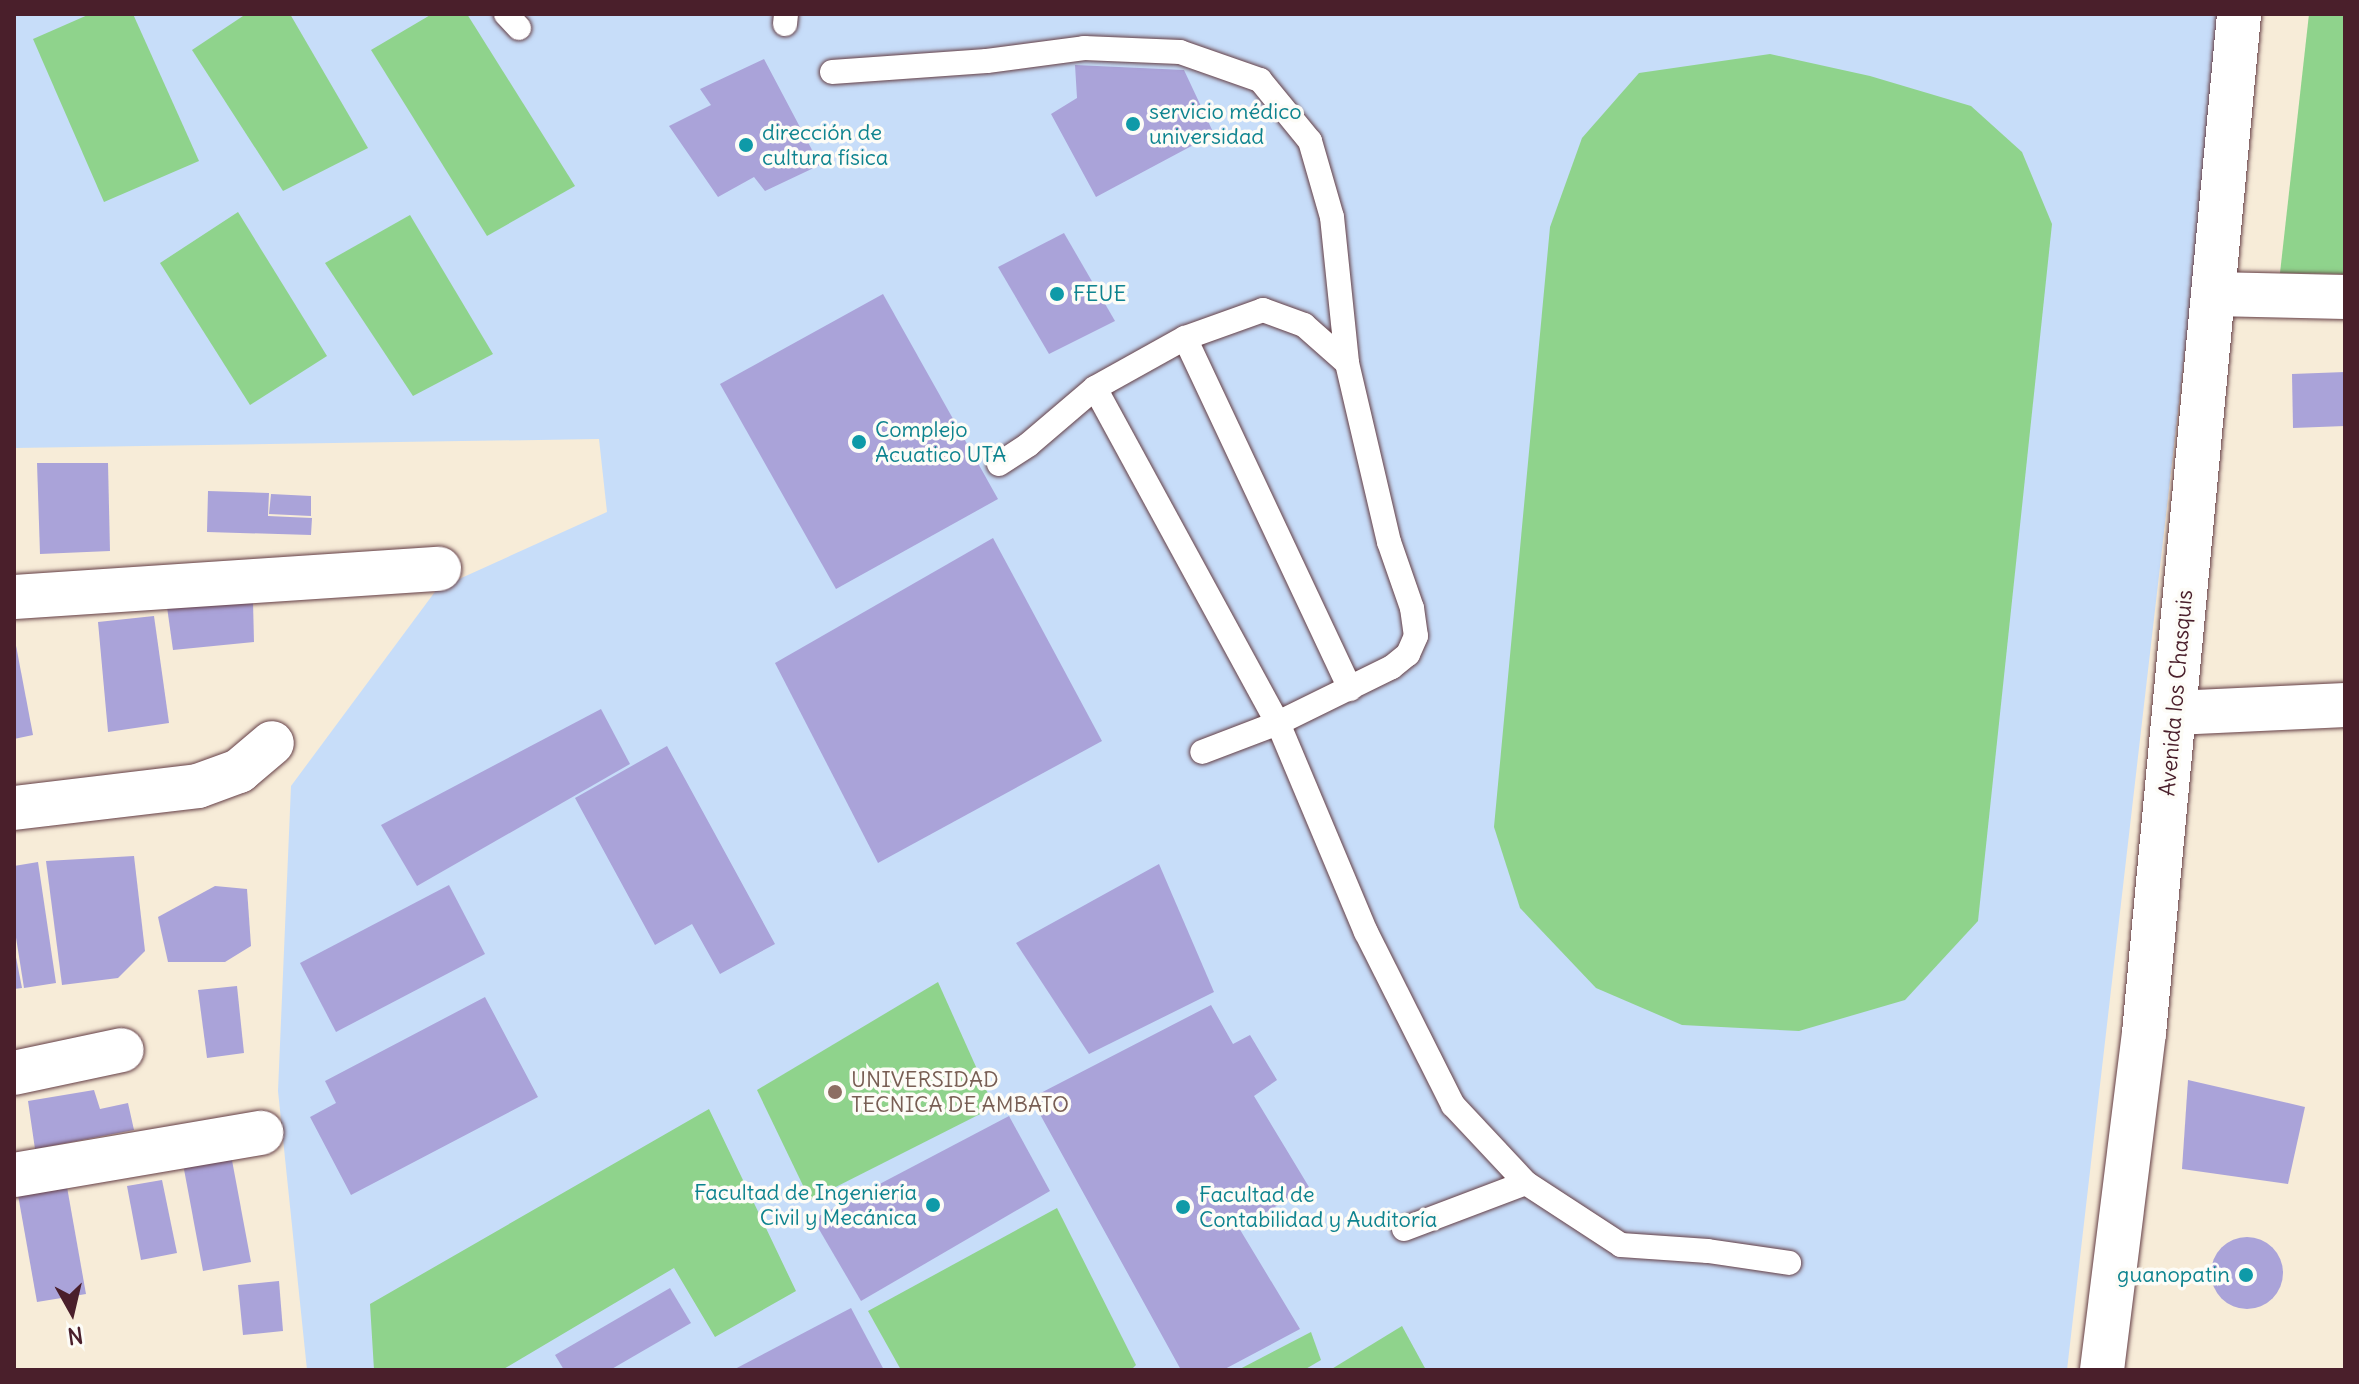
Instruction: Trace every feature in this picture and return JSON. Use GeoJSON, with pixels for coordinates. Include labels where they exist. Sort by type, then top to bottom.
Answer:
{"type":"FeatureCollection","features":[{"type":"Feature","properties":{"kind":"street","name":"Avenida los Chasquis"},"geometry":{"type":"LineString","coordinates":[[2102,1370],[2144,1033],[2239,14]]}},
{"type":"Feature","properties":{"kind":"street"},"geometry":{"type":"LineString","coordinates":[[2213,294],[2345,297]]}},
{"type":"Feature","properties":{"kind":"street"},"geometry":{"type":"LineString","coordinates":[[14,597],[439,569]]}},
{"type":"Feature","properties":{"kind":"street"},"geometry":{"type":"LineString","coordinates":[[2175,713],[2345,705]]}},
{"type":"Feature","properties":{"kind":"street"},"geometry":{"type":"LineString","coordinates":[[14,808],[198,786],[239,771],[272,743]]}},
{"type":"Feature","properties":{"kind":"street"},"geometry":{"type":"LineString","coordinates":[[14,1073],[122,1050]]}},
{"type":"Feature","properties":{"kind":"street"},"geometry":{"type":"LineString","coordinates":[[14,1175],[261,1133]]}},
{"type":"Feature","properties":{"kind":"lane"},"geometry":{"type":"LineString","coordinates":[[832,72],[987,61],[1084,48],[1180,52],[1260,80],[1310,141],[1332,217],[1347,363],[1389,542],[1412,608],[1416,636],[1408,654],[1350,689],[1278,723],[1202,752]]}},
{"type":"Feature","properties":{"kind":"lane"},"geometry":{"type":"LineString","coordinates":[[999,464],[1028,445],[1095,388],[1185,338],[1263,310],[1304,325],[1347,363]]}},
{"type":"Feature","properties":{"kind":"lane"},"geometry":{"type":"LineString","coordinates":[[1185,338],[1350,689]]}},
{"type":"Feature","properties":{"kind":"lane"},"geometry":{"type":"LineString","coordinates":[[1095,388],[1278,723],[1366,932],[1453,1105],[1526,1183],[1621,1245],[1708,1251],[1789,1263]]}},
{"type":"Feature","properties":{"kind":"lane"},"geometry":{"type":"LineString","coordinates":[[1404,1229],[1526,1183]]}},
{"type":"Feature","properties":{"kind":"shaded area"},"geometry":{"type":"Polygon","coordinates":[[[14,14],[2224,14],[2067,1370],[307,1370],[278,1091],[291,786],[437,589],[607,512],[599,439],[14,448],[14,14]]]}},
{"type":"Feature","properties":{"kind":"green space"},"geometry":{"type":"Polygon","coordinates":[[[90,14],[133,14],[199,161],[104,202],[33,39],[90,14]]]}},
{"type":"Feature","properties":{"kind":"green space"},"geometry":{"type":"Polygon","coordinates":[[[246,14],[290,14],[368,148],[283,191],[192,50],[246,14]]]}},
{"type":"Feature","properties":{"kind":"green space"},"geometry":{"type":"Polygon","coordinates":[[[432,14],[467,14],[575,186],[487,236],[371,50],[432,14]]]}},
{"type":"Feature","properties":{"kind":"green space"},"geometry":{"type":"Polygon","coordinates":[[[2309,14],[2345,14],[2345,274],[2280,273],[2309,14]]]}},
{"type":"Feature","properties":{"kind":"green space"},"geometry":{"type":"Polygon","coordinates":[[[1770,54],[1870,76],[1971,106],[2022,152],[2052,224],[1978,921],[1905,1000],[1799,1031],[1682,1025],[1596,988],[1520,908],[1494,827],[1550,227],[1582,138],[1639,73],[1770,54]]]}},
{"type":"Feature","properties":{"kind":"green space"},"geometry":{"type":"Polygon","coordinates":[[[238,212],[327,356],[250,405],[160,263],[238,212]]]}},
{"type":"Feature","properties":{"kind":"green space"},"geometry":{"type":"Polygon","coordinates":[[[410,215],[493,354],[413,396],[325,263],[410,215]]]}},
{"type":"Feature","properties":{"kind":"green space"},"geometry":{"type":"Polygon","coordinates":[[[938,982],[994,1107],[810,1200],[757,1090],[938,982]]]}},
{"type":"Feature","properties":{"kind":"green space"},"geometry":{"type":"Polygon","coordinates":[[[709,1109],[796,1291],[715,1337],[674,1268],[502,1370],[374,1370],[370,1304],[709,1109]]]}},
{"type":"Feature","properties":{"kind":"green space"},"geometry":{"type":"Polygon","coordinates":[[[1057,1208],[1136,1365],[1131,1370],[901,1370],[868,1311],[1057,1208]]]}},
{"type":"Feature","properties":{"kind":"green space"},"geometry":{"type":"Polygon","coordinates":[[[1402,1326],[1426,1370],[1330,1370],[1402,1326]]]}},
{"type":"Feature","properties":{"kind":"green space"},"geometry":{"type":"Polygon","coordinates":[[[1311,1332],[1321,1360],[1304,1370],[1238,1370],[1311,1332]]]}},
{"type":"Feature","properties":{"kind":"building","name":"dirección de cultura física"},"geometry":{"type":"Polygon","coordinates":[[[764,59],[820,165],[765,191],[754,177],[718,197],[669,126],[711,105],[700,89],[764,59]]]}},
{"type":"Feature","properties":{"kind":"building","name":"servicio médico universidad"},"geometry":{"type":"Polygon","coordinates":[[[1075,65],[1184,70],[1214,134],[1096,197],[1051,114],[1077,98],[1075,65]]]}},
{"type":"Feature","properties":{"kind":"building","name":"FEUE"},"geometry":{"type":"Polygon","coordinates":[[[1064,233],[1115,321],[1049,354],[998,267],[1064,233]]]}},
{"type":"Feature","properties":{"kind":"building","name":"Complejo Acuatico UTA"},"geometry":{"type":"Polygon","coordinates":[[[883,294],[998,499],[836,589],[720,384],[883,294]]]}},
{"type":"Feature","properties":{"kind":"building"},"geometry":{"type":"Polygon","coordinates":[[[2345,372],[2345,426],[2293,428],[2292,374],[2345,372]]]}},
{"type":"Feature","properties":{"kind":"building"},"geometry":{"type":"Polygon","coordinates":[[[37,463],[108,463],[110,551],[40,554],[37,463]]]}},
{"type":"Feature","properties":{"kind":"building"},"geometry":{"type":"Polygon","coordinates":[[[208,491],[269,493],[268,516],[312,518],[311,535],[207,532],[208,491]]]}},
{"type":"Feature","properties":{"kind":"building"},"geometry":{"type":"Polygon","coordinates":[[[271,494],[311,496],[311,516],[269,514],[271,494]]]}},
{"type":"Feature","properties":{"kind":"building"},"geometry":{"type":"Polygon","coordinates":[[[993,538],[1102,741],[878,863],[775,663],[993,538]]]}},
{"type":"Feature","properties":{"kind":"building"},"geometry":{"type":"Polygon","coordinates":[[[253,602],[254,642],[173,650],[167,607],[253,602]]]}},
{"type":"Feature","properties":{"kind":"building"},"geometry":{"type":"Polygon","coordinates":[[[154,616],[169,723],[108,732],[98,622],[154,616]]]}},
{"type":"Feature","properties":{"kind":"building"},"geometry":{"type":"Polygon","coordinates":[[[14,635],[33,735],[14,739],[14,635]]]}},
{"type":"Feature","properties":{"kind":"building"},"geometry":{"type":"Polygon","coordinates":[[[601,709],[630,764],[417,886],[381,825],[601,709]]]}},
{"type":"Feature","properties":{"kind":"building"},"geometry":{"type":"Polygon","coordinates":[[[667,746],[775,944],[720,974],[692,924],[655,945],[575,798],[667,746]]]}},
{"type":"Feature","properties":{"kind":"building"},"geometry":{"type":"Polygon","coordinates":[[[134,856],[145,951],[118,978],[62,985],[46,861],[134,856]]]}},
{"type":"Feature","properties":{"kind":"building"},"geometry":{"type":"Polygon","coordinates":[[[38,862],[56,983],[24,988],[14,925],[14,866],[38,862]]]}},
{"type":"Feature","properties":{"kind":"building"},"geometry":{"type":"Polygon","coordinates":[[[1159,864],[1214,992],[1089,1054],[1016,943],[1159,864]]]}},
{"type":"Feature","properties":{"kind":"building"},"geometry":{"type":"Polygon","coordinates":[[[449,885],[485,954],[336,1032],[300,963],[449,885]]]}},
{"type":"Feature","properties":{"kind":"building"},"geometry":{"type":"Polygon","coordinates":[[[215,886],[247,889],[251,946],[225,962],[168,962],[158,917],[215,886]]]}},
{"type":"Feature","properties":{"kind":"building"},"geometry":{"type":"Polygon","coordinates":[[[14,947],[22,988],[14,989],[14,947]]]}},
{"type":"Feature","properties":{"kind":"building"},"geometry":{"type":"Polygon","coordinates":[[[237,986],[244,1053],[207,1058],[198,990],[237,986]]]}},
{"type":"Feature","properties":{"kind":"building"},"geometry":{"type":"Polygon","coordinates":[[[485,997],[538,1097],[351,1195],[310,1117],[336,1103],[325,1081],[485,997]]]}},
{"type":"Feature","properties":{"kind":"building","name":"Facultad de Contabilidad y Auditoría"},"geometry":{"type":"Polygon","coordinates":[[[1211,1005],[1233,1044],[1250,1035],[1277,1080],[1254,1096],[1309,1187],[1239,1228],[1300,1329],[1223,1370],[1181,1370],[1031,1098],[1211,1005]]]}},
{"type":"Feature","properties":{"kind":"building"},"geometry":{"type":"Polygon","coordinates":[[[2188,1080],[2305,1107],[2288,1184],[2182,1169],[2188,1080]]]}},
{"type":"Feature","properties":{"kind":"building"},"geometry":{"type":"Polygon","coordinates":[[[94,1090],[100,1109],[128,1103],[134,1130],[35,1149],[28,1101],[94,1090]]]}},
{"type":"Feature","properties":{"kind":"building","name":"Facultad de Ingeniería Civil y Mecánica"},"geometry":{"type":"Polygon","coordinates":[[[1009,1116],[1050,1191],[861,1301],[813,1219],[1009,1116]]]}},
{"type":"Feature","properties":{"kind":"building"},"geometry":{"type":"Polygon","coordinates":[[[231,1155],[251,1262],[203,1271],[183,1164],[231,1155]]]}},
{"type":"Feature","properties":{"kind":"building"},"geometry":{"type":"Polygon","coordinates":[[[162,1180],[177,1253],[141,1260],[127,1186],[162,1180]]]}},
{"type":"Feature","properties":{"kind":"building"},"geometry":{"type":"Polygon","coordinates":[[[67,1187],[86,1294],[37,1302],[18,1195],[67,1187]]]}},
{"type":"Feature","properties":{"kind":"building","name":"guanopatin"},"geometry":{"type":"Polygon","coordinates":[[[2247,1237],[2267,1243],[2277,1253],[2283,1273],[2277,1293],[2267,1303],[2247,1309],[2227,1303],[2217,1293],[2211,1273],[2217,1253],[2227,1243],[2247,1237]]]}},
{"type":"Feature","properties":{"kind":"building"},"geometry":{"type":"Polygon","coordinates":[[[279,1281],[283,1331],[243,1335],[238,1285],[279,1281]]]}},
{"type":"Feature","properties":{"kind":"building"},"geometry":{"type":"Polygon","coordinates":[[[670,1288],[691,1323],[610,1370],[564,1370],[555,1355],[670,1288]]]}},
{"type":"Feature","properties":{"kind":"building"},"geometry":{"type":"Polygon","coordinates":[[[851,1308],[884,1370],[733,1370],[851,1308]]]}},
{"type":"Feature","properties":{"kind":"place","name":"servicio médico universidad"},"geometry":{"type":"Point","coordinates":[1133,124]}},
{"type":"Feature","properties":{"kind":"place","name":"dirección de cultura física"},"geometry":{"type":"Point","coordinates":[746,145]}},
{"type":"Feature","properties":{"kind":"place","name":"FEUE"},"geometry":{"type":"Point","coordinates":[1057,294]}},
{"type":"Feature","properties":{"kind":"place","name":"Complejo Acuatico UTA"},"geometry":{"type":"Point","coordinates":[859,442]}},
{"type":"Feature","properties":{"kind":"place","name":"UNIVERSIDAD TECNICA DE AMBATO"},"geometry":{"type":"Point","coordinates":[835,1092]}},
{"type":"Feature","properties":{"kind":"place","name":"Facultad de Ingeniería Civil y Mecánica"},"geometry":{"type":"Point","coordinates":[933,1205]}},
{"type":"Feature","properties":{"kind":"place","name":"Facultad de Contabilidad y Auditoría"},"geometry":{"type":"Point","coordinates":[1183,1207]}},
{"type":"Feature","properties":{"kind":"place","name":"guanopatin"},"geometry":{"type":"Point","coordinates":[2246,1275]}}]}
